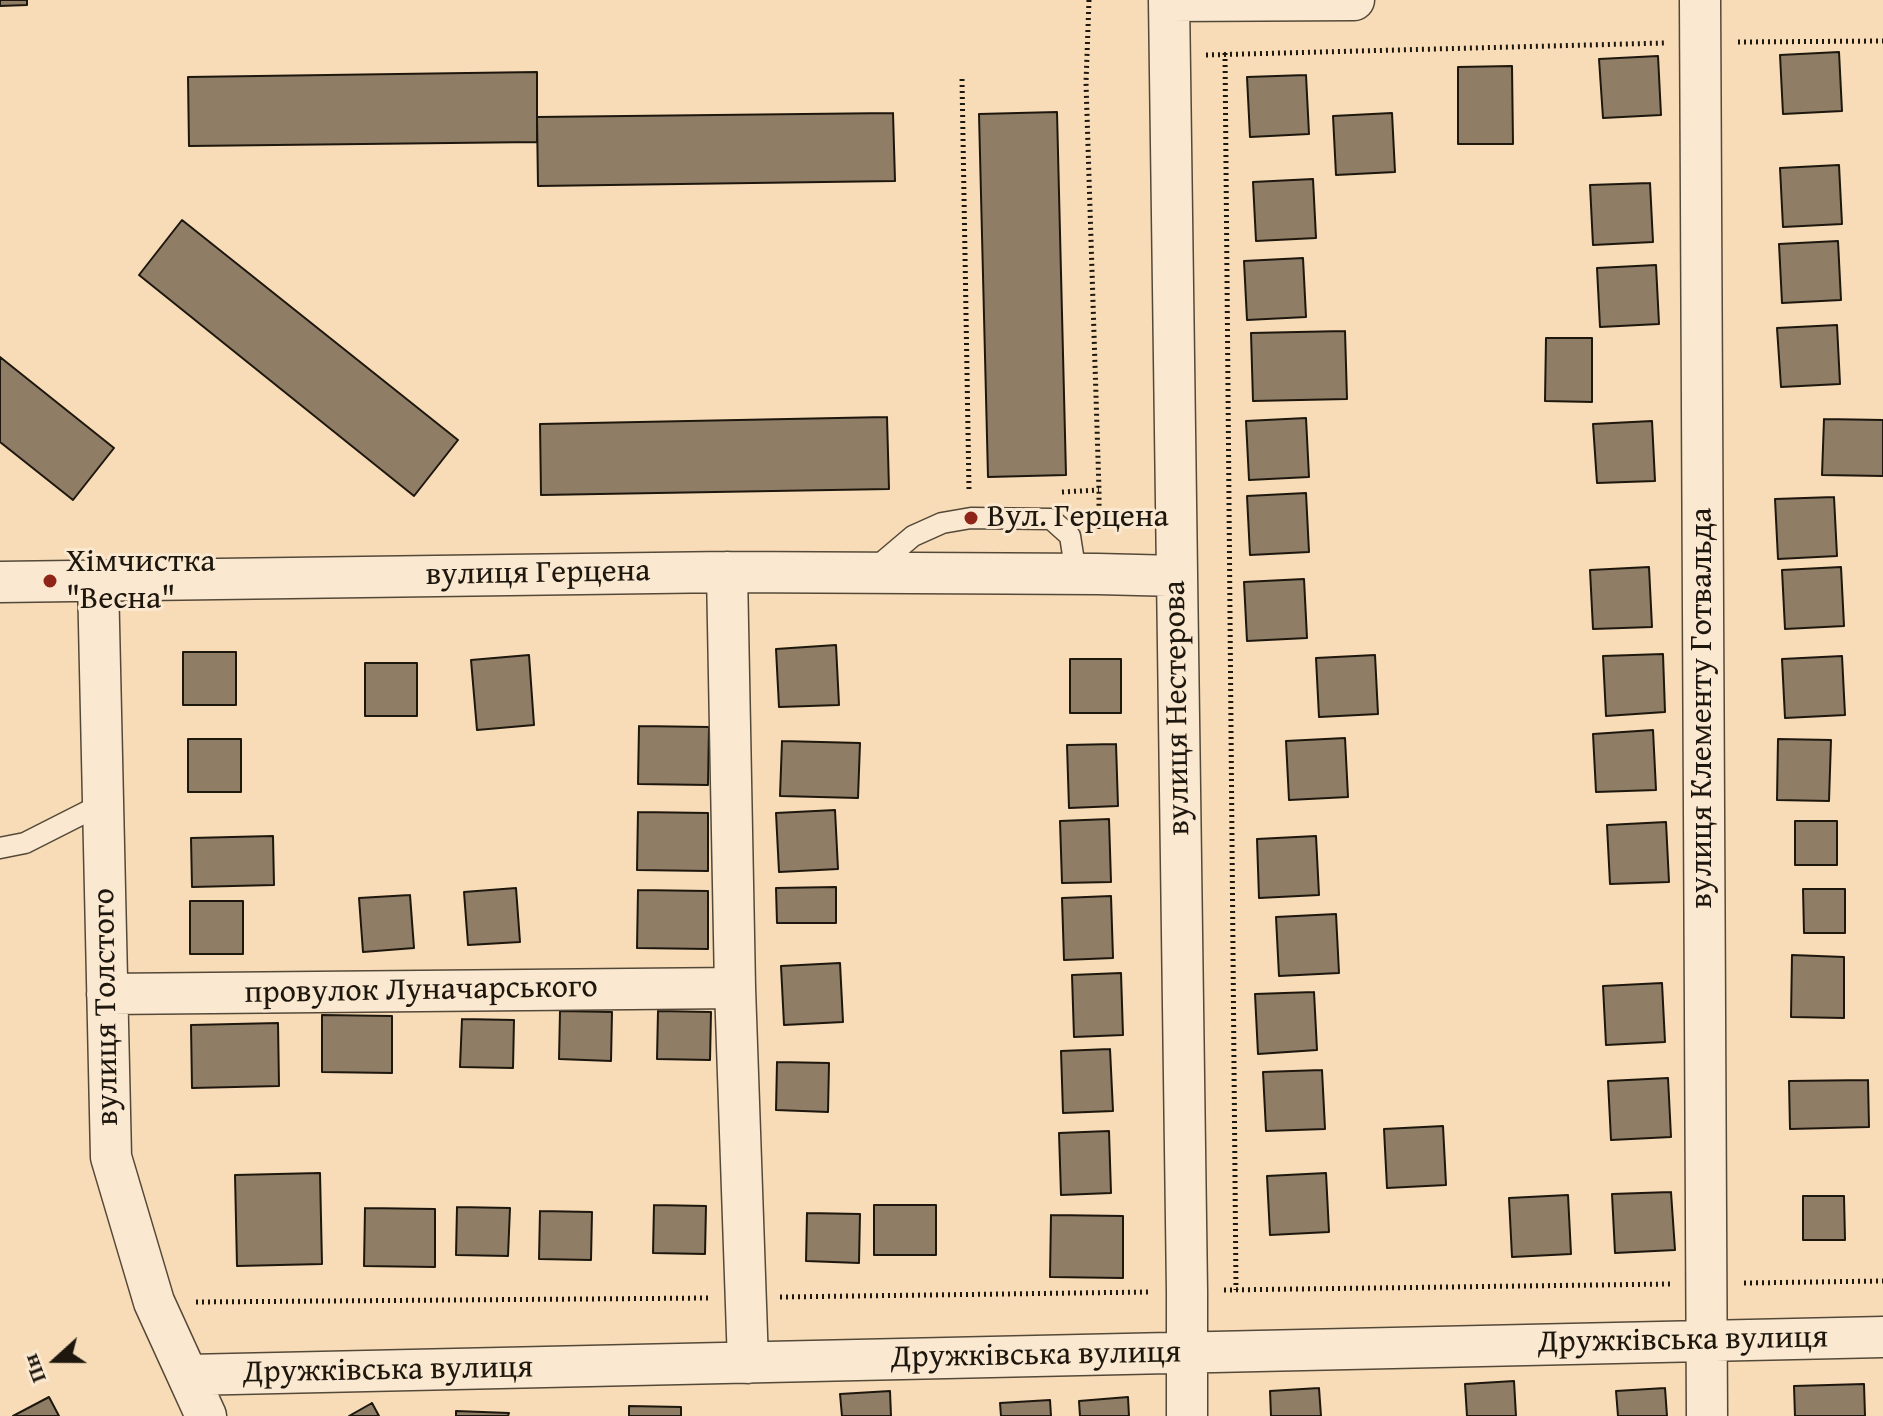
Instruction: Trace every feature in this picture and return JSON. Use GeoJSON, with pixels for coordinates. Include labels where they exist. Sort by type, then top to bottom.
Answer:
{"type":"FeatureCollection","features":[{"type":"Feature","properties":{"kind":"street"},"geometry":{"type":"LineString","coordinates":[[1169,1],[1354,0]]}},
{"type":"Feature","properties":{"kind":"street","name":"вулиця Клементу Готвальда"},"geometry":{"type":"LineString","coordinates":[[1700,0],[1707,1416]]}},
{"type":"Feature","properties":{"kind":"street","name":"вулиця Нестерова"},"geometry":{"type":"LineString","coordinates":[[1169,1],[1187,1416]]}},
{"type":"Feature","properties":{"kind":"street","name":"вулиця Герцена"},"geometry":{"type":"LineString","coordinates":[[4,586],[98,580],[727,572],[1177,576]]}},
{"type":"Feature","properties":{"kind":"street"},"geometry":{"type":"LineString","coordinates":[[727,572],[735,988],[748,1363]]}},
{"type":"Feature","properties":{"kind":"street","name":"вулиця Толстого"},"geometry":{"type":"LineString","coordinates":[[98,580],[111,1157],[154,1302],[206,1416]]}},
{"type":"Feature","properties":{"kind":"street","name":"провулок Луначарського"},"geometry":{"type":"LineString","coordinates":[[107,994],[735,988]]}},
{"type":"Feature","properties":{"kind":"street","name":"Дружківська вулиця"},"geometry":{"type":"LineString","coordinates":[[188,1375],[1883,1337]]}},
{"type":"Feature","properties":{"kind":"lane"},"geometry":{"type":"LineString","coordinates":[[870,572],[913,536],[942,523],[971,518],[1051,519],[1070,536],[1087,574]]}},
{"type":"Feature","properties":{"kind":"lane"},"geometry":{"type":"LineString","coordinates":[[0,848],[25,843],[102,804]]}},
{"type":"Feature","properties":{"kind":"path"},"geometry":{"type":"LineString","coordinates":[[1087,574],[1099,490],[1086,83],[1089,0]]}},
{"type":"Feature","properties":{"kind":"path"},"geometry":{"type":"LineString","coordinates":[[1169,58],[1225,53],[1883,41]]}},
{"type":"Feature","properties":{"kind":"path"},"geometry":{"type":"LineString","coordinates":[[1225,53],[1236,1290]]}},
{"type":"Feature","properties":{"kind":"path"},"geometry":{"type":"LineString","coordinates":[[962,79],[971,518]]}},
{"type":"Feature","properties":{"kind":"path"},"geometry":{"type":"LineString","coordinates":[[154,1302],[746,1298],[1883,1281]]}},
{"type":"Feature","properties":{"kind":"building"},"geometry":{"type":"Polygon","coordinates":[[[0,0],[27,0],[27,5],[0,6],[0,0]]]}},
{"type":"Feature","properties":{"kind":"building"},"geometry":{"type":"Polygon","coordinates":[[[1839,52],[1842,111],[1783,114],[1780,55],[1839,52]]]}},
{"type":"Feature","properties":{"kind":"building"},"geometry":{"type":"Polygon","coordinates":[[[1658,56],[1661,115],[1603,118],[1599,59],[1658,56]]]}},
{"type":"Feature","properties":{"kind":"building"},"geometry":{"type":"Polygon","coordinates":[[[1512,66],[1513,144],[1458,144],[1458,67],[1512,66]]]}},
{"type":"Feature","properties":{"kind":"building"},"geometry":{"type":"Polygon","coordinates":[[[537,72],[537,142],[189,146],[188,77],[537,72]]]}},
{"type":"Feature","properties":{"kind":"building"},"geometry":{"type":"Polygon","coordinates":[[[1306,75],[1309,134],[1250,137],[1247,77],[1306,75]]]}},
{"type":"Feature","properties":{"kind":"building"},"geometry":{"type":"Polygon","coordinates":[[[1057,112],[1066,475],[988,477],[979,114],[1057,112]]]}},
{"type":"Feature","properties":{"kind":"building"},"geometry":{"type":"Polygon","coordinates":[[[893,113],[895,181],[538,186],[537,117],[893,113]]]}},
{"type":"Feature","properties":{"kind":"building"},"geometry":{"type":"Polygon","coordinates":[[[1392,113],[1395,172],[1336,175],[1333,116],[1392,113]]]}},
{"type":"Feature","properties":{"kind":"building"},"geometry":{"type":"Polygon","coordinates":[[[1839,165],[1842,224],[1783,227],[1780,168],[1839,165]]]}},
{"type":"Feature","properties":{"kind":"building"},"geometry":{"type":"Polygon","coordinates":[[[1313,179],[1316,238],[1256,241],[1253,182],[1313,179]]]}},
{"type":"Feature","properties":{"kind":"building"},"geometry":{"type":"Polygon","coordinates":[[[1650,183],[1653,242],[1593,245],[1590,185],[1650,183]]]}},
{"type":"Feature","properties":{"kind":"building"},"geometry":{"type":"Polygon","coordinates":[[[182,220],[458,440],[414,496],[139,275],[182,220]]]}},
{"type":"Feature","properties":{"kind":"building"},"geometry":{"type":"Polygon","coordinates":[[[1838,241],[1841,300],[1782,303],[1779,244],[1838,241]]]}},
{"type":"Feature","properties":{"kind":"building"},"geometry":{"type":"Polygon","coordinates":[[[1303,258],[1306,317],[1247,320],[1244,261],[1303,258]]]}},
{"type":"Feature","properties":{"kind":"building"},"geometry":{"type":"Polygon","coordinates":[[[1656,265],[1659,324],[1600,327],[1597,268],[1656,265]]]}},
{"type":"Feature","properties":{"kind":"building"},"geometry":{"type":"Polygon","coordinates":[[[1837,325],[1840,384],[1781,387],[1777,328],[1837,325]]]}},
{"type":"Feature","properties":{"kind":"building"},"geometry":{"type":"Polygon","coordinates":[[[1345,331],[1347,399],[1253,401],[1251,333],[1345,331]]]}},
{"type":"Feature","properties":{"kind":"building"},"geometry":{"type":"Polygon","coordinates":[[[1546,338],[1592,338],[1592,402],[1545,401],[1546,338]]]}},
{"type":"Feature","properties":{"kind":"building"},"geometry":{"type":"Polygon","coordinates":[[[0,357],[114,448],[73,500],[0,442],[0,357]]]}},
{"type":"Feature","properties":{"kind":"building"},"geometry":{"type":"Polygon","coordinates":[[[887,417],[889,489],[541,495],[540,424],[887,417]]]}},
{"type":"Feature","properties":{"kind":"building"},"geometry":{"type":"Polygon","coordinates":[[[1306,418],[1309,477],[1249,480],[1246,421],[1306,418]]]}},
{"type":"Feature","properties":{"kind":"building"},"geometry":{"type":"Polygon","coordinates":[[[1824,419],[1883,420],[1883,476],[1822,475],[1824,419]]]}},
{"type":"Feature","properties":{"kind":"building"},"geometry":{"type":"Polygon","coordinates":[[[1652,421],[1655,481],[1597,483],[1593,424],[1652,421]]]}},
{"type":"Feature","properties":{"kind":"building"},"geometry":{"type":"Polygon","coordinates":[[[1306,493],[1309,552],[1250,555],[1247,496],[1306,493]]]}},
{"type":"Feature","properties":{"kind":"building"},"geometry":{"type":"Polygon","coordinates":[[[1834,497],[1837,556],[1778,559],[1775,499],[1834,497]]]}},
{"type":"Feature","properties":{"kind":"building"},"geometry":{"type":"Polygon","coordinates":[[[1649,567],[1652,627],[1593,629],[1590,570],[1649,567]]]}},
{"type":"Feature","properties":{"kind":"building"},"geometry":{"type":"Polygon","coordinates":[[[1841,567],[1844,626],[1785,629],[1782,570],[1841,567]]]}},
{"type":"Feature","properties":{"kind":"building"},"geometry":{"type":"Polygon","coordinates":[[[1304,579],[1307,638],[1247,641],[1244,582],[1304,579]]]}},
{"type":"Feature","properties":{"kind":"building"},"geometry":{"type":"Polygon","coordinates":[[[836,645],[839,705],[779,707],[776,649],[836,645]]]}},
{"type":"Feature","properties":{"kind":"building"},"geometry":{"type":"Polygon","coordinates":[[[183,652],[236,652],[236,705],[183,705],[183,652]]]}},
{"type":"Feature","properties":{"kind":"building"},"geometry":{"type":"Polygon","coordinates":[[[1663,654],[1665,712],[1606,716],[1603,656],[1663,654]]]}},
{"type":"Feature","properties":{"kind":"building"},"geometry":{"type":"Polygon","coordinates":[[[529,655],[534,725],[477,730],[471,660],[529,655]]]}},
{"type":"Feature","properties":{"kind":"building"},"geometry":{"type":"Polygon","coordinates":[[[1375,655],[1378,714],[1319,717],[1316,658],[1375,655]]]}},
{"type":"Feature","properties":{"kind":"building"},"geometry":{"type":"Polygon","coordinates":[[[1842,656],[1845,715],[1785,718],[1782,659],[1842,656]]]}},
{"type":"Feature","properties":{"kind":"building"},"geometry":{"type":"Polygon","coordinates":[[[1070,659],[1121,659],[1121,713],[1070,713],[1070,659]]]}},
{"type":"Feature","properties":{"kind":"building"},"geometry":{"type":"Polygon","coordinates":[[[365,663],[417,663],[417,716],[365,716],[365,663]]]}},
{"type":"Feature","properties":{"kind":"building"},"geometry":{"type":"Polygon","coordinates":[[[639,726],[709,727],[708,785],[638,784],[639,726]]]}},
{"type":"Feature","properties":{"kind":"building"},"geometry":{"type":"Polygon","coordinates":[[[1653,730],[1656,790],[1596,792],[1593,734],[1653,730]]]}},
{"type":"Feature","properties":{"kind":"building"},"geometry":{"type":"Polygon","coordinates":[[[1345,738],[1348,797],[1289,800],[1286,741],[1345,738]]]}},
{"type":"Feature","properties":{"kind":"building"},"geometry":{"type":"Polygon","coordinates":[[[188,739],[241,739],[241,792],[188,792],[188,739]]]}},
{"type":"Feature","properties":{"kind":"building"},"geometry":{"type":"Polygon","coordinates":[[[1778,739],[1831,740],[1829,801],[1777,800],[1778,739]]]}},
{"type":"Feature","properties":{"kind":"building"},"geometry":{"type":"Polygon","coordinates":[[[782,741],[860,743],[858,798],[780,796],[782,741]]]}},
{"type":"Feature","properties":{"kind":"building"},"geometry":{"type":"Polygon","coordinates":[[[1116,744],[1118,806],[1069,808],[1067,745],[1116,744]]]}},
{"type":"Feature","properties":{"kind":"building"},"geometry":{"type":"Polygon","coordinates":[[[835,810],[838,869],[779,872],[776,813],[835,810]]]}},
{"type":"Feature","properties":{"kind":"building"},"geometry":{"type":"Polygon","coordinates":[[[638,812],[708,813],[708,871],[637,870],[638,812]]]}},
{"type":"Feature","properties":{"kind":"building"},"geometry":{"type":"Polygon","coordinates":[[[1109,819],[1111,882],[1062,883],[1060,821],[1109,819]]]}},
{"type":"Feature","properties":{"kind":"building"},"geometry":{"type":"Polygon","coordinates":[[[1795,821],[1837,821],[1837,865],[1795,865],[1795,821]]]}},
{"type":"Feature","properties":{"kind":"building"},"geometry":{"type":"Polygon","coordinates":[[[1666,822],[1669,882],[1610,884],[1607,825],[1666,822]]]}},
{"type":"Feature","properties":{"kind":"building"},"geometry":{"type":"Polygon","coordinates":[[[273,836],[274,885],[192,887],[191,838],[273,836]]]}},
{"type":"Feature","properties":{"kind":"building"},"geometry":{"type":"Polygon","coordinates":[[[1316,836],[1319,895],[1259,898],[1257,839],[1316,836]]]}},
{"type":"Feature","properties":{"kind":"building"},"geometry":{"type":"Polygon","coordinates":[[[836,887],[836,923],[777,923],[776,888],[836,887]]]}},
{"type":"Feature","properties":{"kind":"building"},"geometry":{"type":"Polygon","coordinates":[[[516,888],[520,942],[468,945],[464,892],[516,888]]]}},
{"type":"Feature","properties":{"kind":"building"},"geometry":{"type":"Polygon","coordinates":[[[1803,889],[1845,889],[1845,933],[1804,933],[1803,889]]]}},
{"type":"Feature","properties":{"kind":"building"},"geometry":{"type":"Polygon","coordinates":[[[638,890],[708,891],[708,949],[637,948],[638,890]]]}},
{"type":"Feature","properties":{"kind":"building"},"geometry":{"type":"Polygon","coordinates":[[[410,895],[414,948],[363,952],[359,898],[410,895]]]}},
{"type":"Feature","properties":{"kind":"building"},"geometry":{"type":"Polygon","coordinates":[[[1111,896],[1113,958],[1064,960],[1062,898],[1111,896]]]}},
{"type":"Feature","properties":{"kind":"building"},"geometry":{"type":"Polygon","coordinates":[[[190,901],[243,901],[243,954],[190,954],[190,901]]]}},
{"type":"Feature","properties":{"kind":"building"},"geometry":{"type":"Polygon","coordinates":[[[1336,914],[1339,973],[1279,976],[1276,917],[1336,914]]]}},
{"type":"Feature","properties":{"kind":"building"},"geometry":{"type":"Polygon","coordinates":[[[1792,955],[1844,957],[1844,1018],[1791,1017],[1792,955]]]}},
{"type":"Feature","properties":{"kind":"building"},"geometry":{"type":"Polygon","coordinates":[[[840,963],[843,1022],[784,1025],[781,966],[840,963]]]}},
{"type":"Feature","properties":{"kind":"building"},"geometry":{"type":"Polygon","coordinates":[[[1121,973],[1123,1035],[1074,1037],[1072,975],[1121,973]]]}},
{"type":"Feature","properties":{"kind":"building"},"geometry":{"type":"Polygon","coordinates":[[[1662,983],[1665,1042],[1606,1045],[1603,986],[1662,983]]]}},
{"type":"Feature","properties":{"kind":"building"},"geometry":{"type":"Polygon","coordinates":[[[1314,992],[1317,1050],[1258,1054],[1255,994],[1314,992]]]}},
{"type":"Feature","properties":{"kind":"building"},"geometry":{"type":"Polygon","coordinates":[[[560,1011],[612,1012],[611,1061],[559,1059],[560,1011]]]}},
{"type":"Feature","properties":{"kind":"building"},"geometry":{"type":"Polygon","coordinates":[[[658,1011],[711,1012],[710,1060],[657,1059],[658,1011]]]}},
{"type":"Feature","properties":{"kind":"building"},"geometry":{"type":"Polygon","coordinates":[[[322,1015],[392,1016],[392,1073],[322,1072],[322,1015]]]}},
{"type":"Feature","properties":{"kind":"building"},"geometry":{"type":"Polygon","coordinates":[[[462,1019],[514,1020],[513,1068],[460,1067],[462,1019]]]}},
{"type":"Feature","properties":{"kind":"building"},"geometry":{"type":"Polygon","coordinates":[[[278,1023],[279,1086],[192,1088],[191,1025],[278,1023]]]}},
{"type":"Feature","properties":{"kind":"building"},"geometry":{"type":"Polygon","coordinates":[[[1110,1049],[1113,1111],[1063,1113],[1061,1051],[1110,1049]]]}},
{"type":"Feature","properties":{"kind":"building"},"geometry":{"type":"Polygon","coordinates":[[[777,1062],[829,1063],[828,1112],[776,1110],[777,1062]]]}},
{"type":"Feature","properties":{"kind":"building"},"geometry":{"type":"Polygon","coordinates":[[[1322,1070],[1325,1129],[1266,1131],[1263,1072],[1322,1070]]]}},
{"type":"Feature","properties":{"kind":"building"},"geometry":{"type":"Polygon","coordinates":[[[1668,1078],[1671,1137],[1611,1140],[1608,1081],[1668,1078]]]}},
{"type":"Feature","properties":{"kind":"building"},"geometry":{"type":"Polygon","coordinates":[[[1868,1080],[1869,1127],[1790,1129],[1789,1081],[1868,1080]]]}},
{"type":"Feature","properties":{"kind":"building"},"geometry":{"type":"Polygon","coordinates":[[[1443,1126],[1446,1185],[1387,1188],[1384,1129],[1443,1126]]]}},
{"type":"Feature","properties":{"kind":"building"},"geometry":{"type":"Polygon","coordinates":[[[1109,1131],[1111,1193],[1061,1195],[1059,1133],[1109,1131]]]}},
{"type":"Feature","properties":{"kind":"building"},"geometry":{"type":"Polygon","coordinates":[[[320,1173],[322,1264],[237,1266],[235,1175],[320,1173]]]}},
{"type":"Feature","properties":{"kind":"building"},"geometry":{"type":"Polygon","coordinates":[[[1326,1173],[1329,1232],[1270,1235],[1267,1176],[1326,1173]]]}},
{"type":"Feature","properties":{"kind":"building"},"geometry":{"type":"Polygon","coordinates":[[[1671,1192],[1675,1250],[1615,1253],[1612,1194],[1671,1192]]]}},
{"type":"Feature","properties":{"kind":"building"},"geometry":{"type":"Polygon","coordinates":[[[1568,1195],[1571,1254],[1512,1257],[1509,1198],[1568,1195]]]}},
{"type":"Feature","properties":{"kind":"building"},"geometry":{"type":"Polygon","coordinates":[[[1803,1196],[1844,1196],[1845,1240],[1803,1240],[1803,1196]]]}},
{"type":"Feature","properties":{"kind":"building"},"geometry":{"type":"Polygon","coordinates":[[[654,1205],[706,1206],[705,1254],[653,1253],[654,1205]]]}},
{"type":"Feature","properties":{"kind":"building"},"geometry":{"type":"Polygon","coordinates":[[[874,1205],[936,1205],[936,1255],[874,1255],[874,1205]]]}},
{"type":"Feature","properties":{"kind":"building"},"geometry":{"type":"Polygon","coordinates":[[[457,1207],[510,1208],[508,1256],[456,1255],[457,1207]]]}},
{"type":"Feature","properties":{"kind":"building"},"geometry":{"type":"Polygon","coordinates":[[[365,1208],[435,1209],[435,1267],[364,1266],[365,1208]]]}},
{"type":"Feature","properties":{"kind":"building"},"geometry":{"type":"Polygon","coordinates":[[[540,1211],[592,1212],[591,1260],[539,1259],[540,1211]]]}},
{"type":"Feature","properties":{"kind":"building"},"geometry":{"type":"Polygon","coordinates":[[[807,1213],[860,1214],[859,1263],[806,1261],[807,1213]]]}},
{"type":"Feature","properties":{"kind":"building"},"geometry":{"type":"Polygon","coordinates":[[[1051,1215],[1123,1216],[1123,1278],[1050,1277],[1051,1215]]]}},
{"type":"Feature","properties":{"kind":"building"},"geometry":{"type":"Polygon","coordinates":[[[1514,1381],[1516,1416],[1467,1416],[1465,1384],[1514,1381]]]}},
{"type":"Feature","properties":{"kind":"building"},"geometry":{"type":"Polygon","coordinates":[[[1864,1384],[1865,1416],[1795,1416],[1794,1386],[1864,1384]]]}},
{"type":"Feature","properties":{"kind":"building"},"geometry":{"type":"Polygon","coordinates":[[[1319,1388],[1321,1416],[1271,1416],[1270,1391],[1319,1388]]]}},
{"type":"Feature","properties":{"kind":"building"},"geometry":{"type":"Polygon","coordinates":[[[1665,1388],[1667,1416],[1618,1416],[1616,1391],[1665,1388]]]}},
{"type":"Feature","properties":{"kind":"building"},"geometry":{"type":"Polygon","coordinates":[[[890,1391],[891,1416],[842,1416],[840,1394],[890,1391]]]}},
{"type":"Feature","properties":{"kind":"building"},"geometry":{"type":"Polygon","coordinates":[[[49,1397],[59,1416],[13,1416],[49,1397]]]}},
{"type":"Feature","properties":{"kind":"building"},"geometry":{"type":"Polygon","coordinates":[[[1128,1397],[1129,1416],[1080,1416],[1079,1401],[1128,1397]]]}},
{"type":"Feature","properties":{"kind":"building"},"geometry":{"type":"Polygon","coordinates":[[[1050,1400],[1051,1416],[1001,1416],[1000,1403],[1050,1400]]]}},
{"type":"Feature","properties":{"kind":"building"},"geometry":{"type":"Polygon","coordinates":[[[372,1403],[379,1416],[349,1416],[372,1403]]]}},
{"type":"Feature","properties":{"kind":"building"},"geometry":{"type":"Polygon","coordinates":[[[629,1406],[681,1407],[681,1416],[629,1416],[629,1406]]]}},
{"type":"Feature","properties":{"kind":"building"},"geometry":{"type":"Polygon","coordinates":[[[456,1411],[509,1413],[508,1416],[456,1416],[456,1411]]]}},
{"type":"Feature","properties":{"kind":"place","name":"Вул. Герцена"},"geometry":{"type":"Point","coordinates":[971,518]}},
{"type":"Feature","properties":{"kind":"place","name":"Хімчистка \"Весна\""},"geometry":{"type":"Point","coordinates":[50,581]}}]}
